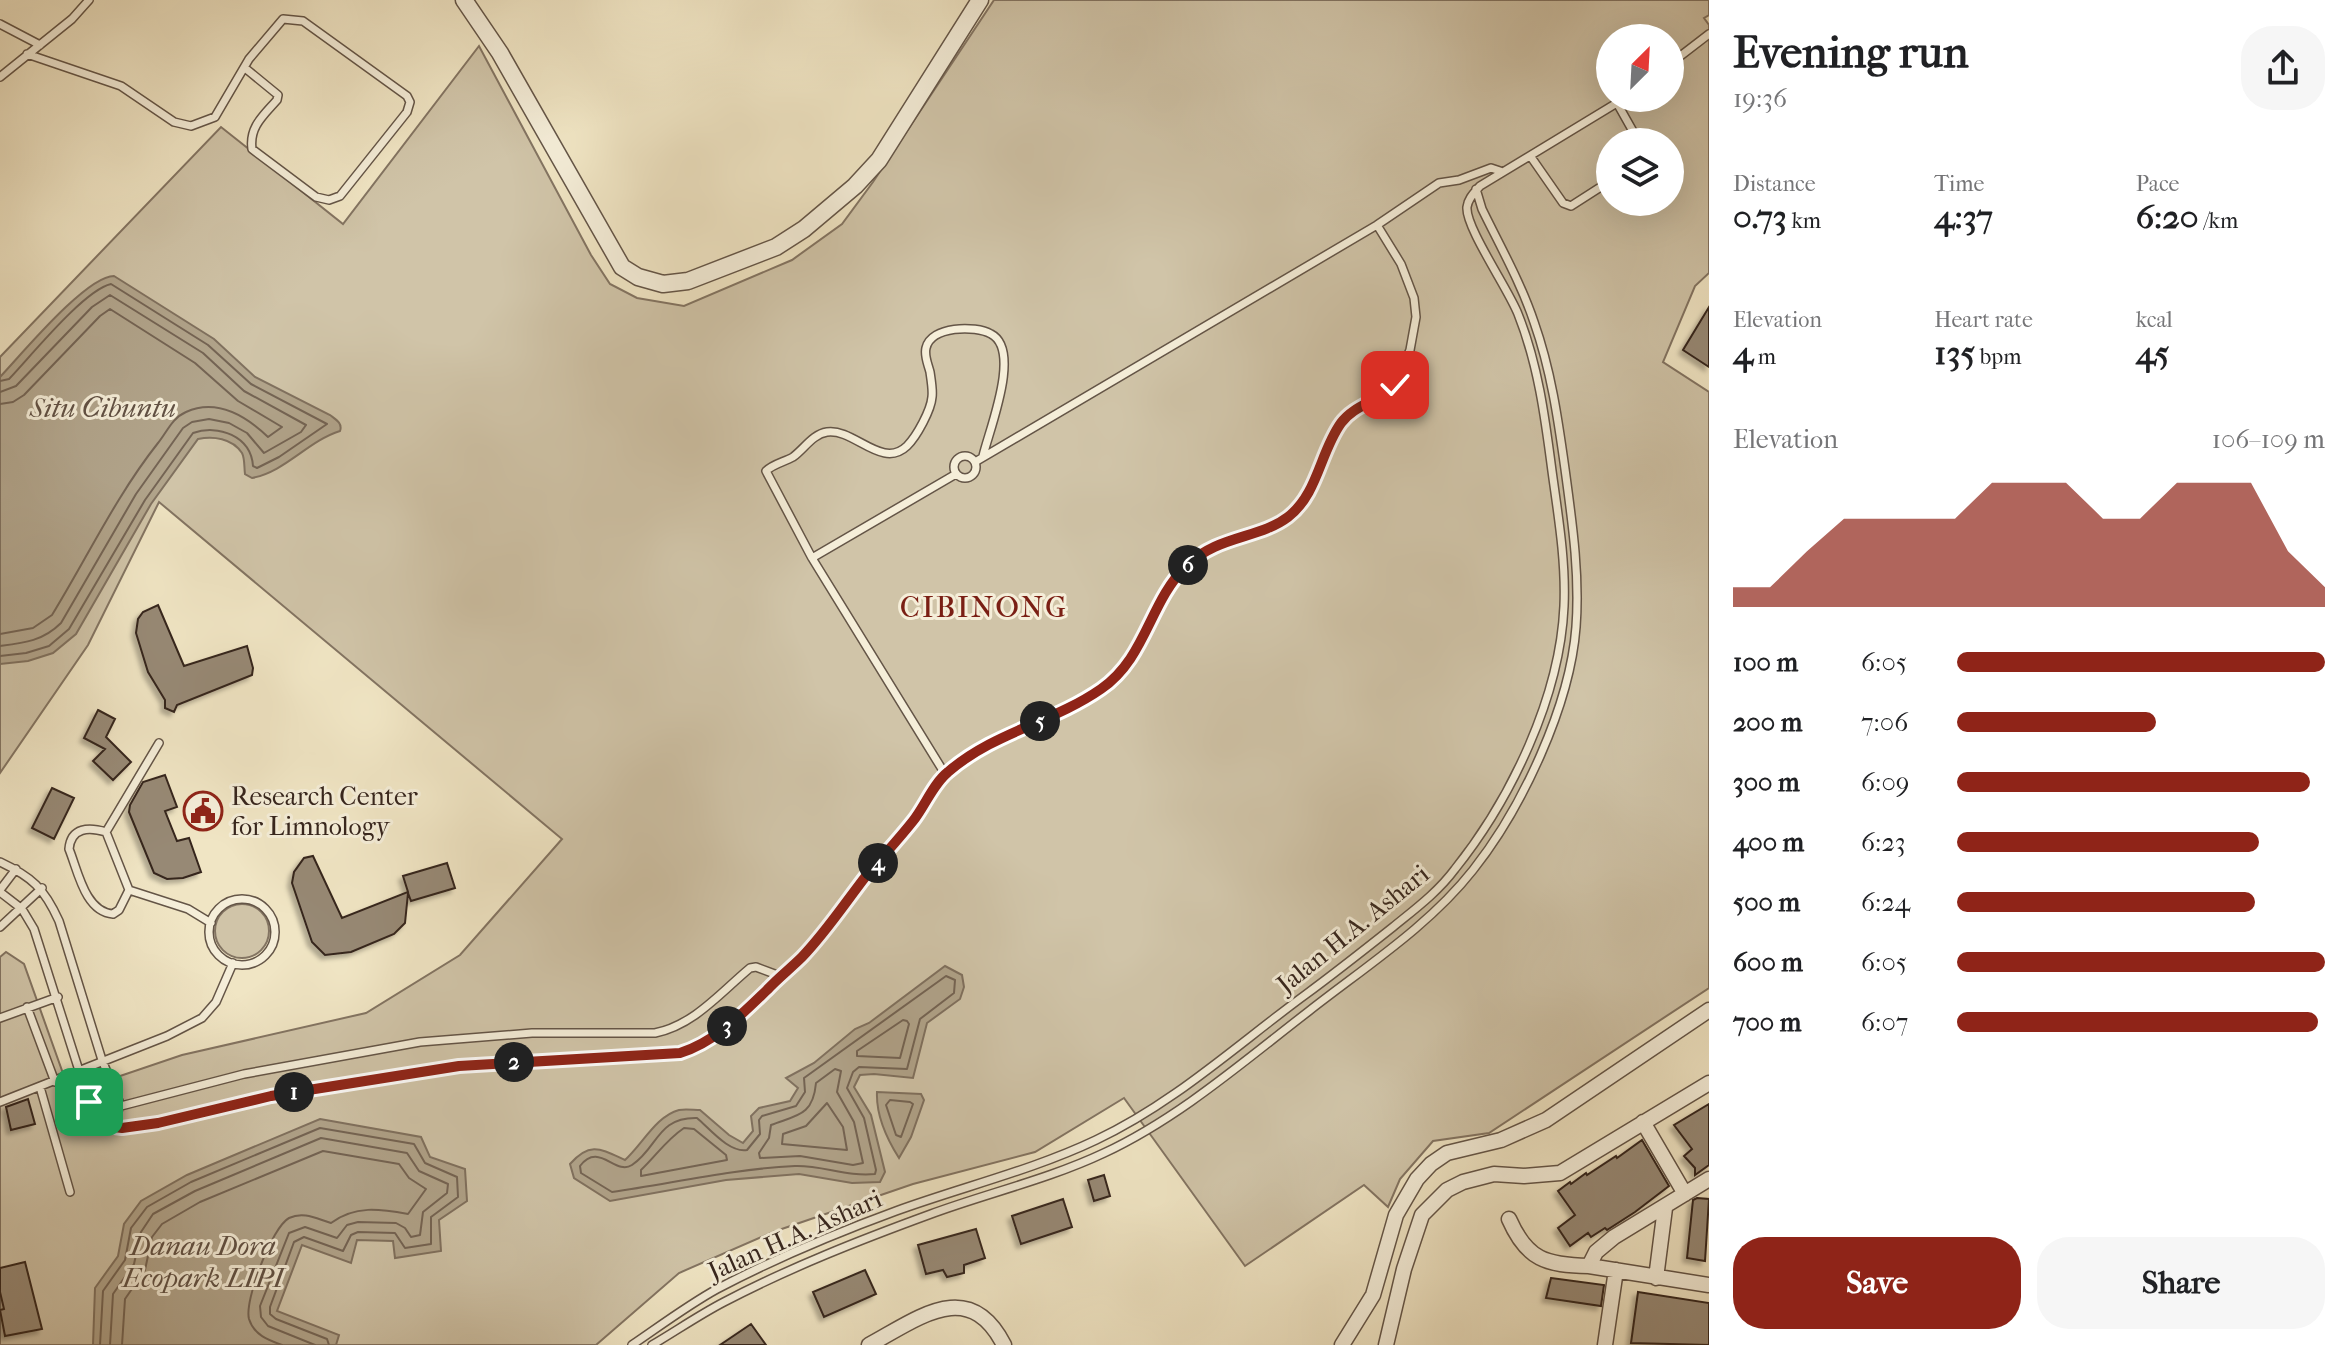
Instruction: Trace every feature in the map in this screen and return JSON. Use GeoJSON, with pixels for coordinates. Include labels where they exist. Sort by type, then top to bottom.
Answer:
{"type":"FeatureCollection","features":[{"type":"Feature","properties":{"kind":"street"},"geometry":{"type":"LineString","coordinates":[[464,0],[500,53],[622,267],[638,277],[663,284],[688,281],[776,247],[804,229],[855,186],[890,145],[980,0]]}},
{"type":"Feature","properties":{"kind":"street"},"geometry":{"type":"LineString","coordinates":[[1342,1345],[1373,1295],[1396,1215],[1417,1179],[1431,1164],[1447,1153],[1501,1140],[1546,1120],[1709,1010]]}},
{"type":"Feature","properties":{"kind":"street"},"geometry":{"type":"LineString","coordinates":[[1386,1345],[1404,1269],[1422,1215],[1447,1190],[1481,1176],[1560,1173],[1709,1083]]}},
{"type":"Feature","properties":{"kind":"street"},"geometry":{"type":"LineString","coordinates":[[1643,1122],[1685,1194]]}},
{"type":"Feature","properties":{"kind":"street"},"geometry":{"type":"LineString","coordinates":[[1589,1266],[1596,1252],[1614,1237],[1709,1179]]}},
{"type":"Feature","properties":{"kind":"street"},"geometry":{"type":"LineString","coordinates":[[1656,1278],[1665,1208]]}},
{"type":"Feature","properties":{"kind":"street"},"geometry":{"type":"LineString","coordinates":[[1509,1219],[1527,1251],[1551,1263],[1709,1285]]}},
{"type":"Feature","properties":{"kind":"street"},"geometry":{"type":"LineString","coordinates":[[1605,1345],[1616,1270]]}},
{"type":"Feature","properties":{"kind":"street"},"geometry":{"type":"LineString","coordinates":[[869,1345],[915,1320],[962,1307],[972,1309],[994,1325],[1004,1345]]}},
{"type":"Feature","properties":{"kind":"lane"},"geometry":{"type":"LineString","coordinates":[[0,77],[72,19],[89,0]]}},
{"type":"Feature","properties":{"kind":"lane"},"geometry":{"type":"LineString","coordinates":[[27,54],[121,86],[174,122],[191,126],[215,117],[245,68],[283,19],[295,19],[303,21],[407,96],[410,102],[407,112],[340,196],[329,200],[316,197],[252,149],[250,136],[253,128],[278,95],[245,68]]}},
{"type":"Feature","properties":{"kind":"lane"},"geometry":{"type":"LineString","coordinates":[[0,24],[40,45]]}},
{"type":"Feature","properties":{"kind":"lane"},"geometry":{"type":"LineString","coordinates":[[1684,53],[1709,34]]}},
{"type":"Feature","properties":{"kind":"lane"},"geometry":{"type":"LineString","coordinates":[[1476,189],[1603,112]]}},
{"type":"Feature","properties":{"kind":"lane"},"geometry":{"type":"LineString","coordinates":[[1531,157],[1563,203],[1571,206],[1596,190]]}},
{"type":"Feature","properties":{"kind":"lane"},"geometry":{"type":"LineString","coordinates":[[975,462],[1377,225],[1439,183],[1459,180],[1491,168],[1503,172]]}},
{"type":"Feature","properties":{"kind":"lane","name":"Jalan H.A. Ashari"},"geometry":{"type":"LineString","coordinates":[[632,1345],[715,1291],[839,1234],[1096,1140],[1140,1115],[1342,968],[1437,889],[1470,849],[1524,759],[1553,670],[1564,600],[1547,430],[1533,357],[1516,308],[1468,215],[1468,201],[1476,189]]}},
{"type":"Feature","properties":{"kind":"lane","name":"Jalan H.A. Ashari"},"geometry":{"type":"LineString","coordinates":[[652,1345],[732,1298],[844,1247],[1101,1154],[1141,1135],[1232,1071],[1405,937],[1445,901],[1475,867],[1528,784],[1556,711],[1576,627],[1576,561],[1557,412],[1545,357],[1534,321],[1482,209],[1476,189]]}},
{"type":"Feature","properties":{"kind":"lane"},"geometry":{"type":"LineString","coordinates":[[16,869],[0,891],[22,909],[34,929],[95,1114],[107,1126],[134,1127],[271,1096],[459,1066],[680,1053],[709,1041],[802,957],[914,820],[945,774],[1001,736],[1048,718],[1102,689],[1121,673],[1134,656],[1160,602],[1185,567],[1213,547],[1285,519],[1299,508],[1343,421],[1351,412],[1395,385],[1412,342],[1416,317],[1411,288],[1401,264],[1377,225]]}},
{"type":"Feature","properties":{"kind":"lane"},"geometry":{"type":"LineString","coordinates":[[945,774],[812,558],[766,471],[790,459],[824,432],[840,433],[885,453],[896,453],[908,445],[932,397],[925,352],[927,343],[937,335],[971,329],[991,334],[1000,342],[1005,358],[1004,380],[983,456]]}},
{"type":"Feature","properties":{"kind":"lane"},"geometry":{"type":"LineString","coordinates":[[970,457],[975,462],[973,476],[965,479],[956,474],[954,467],[959,458],[970,457]]}},
{"type":"Feature","properties":{"kind":"lane"},"geometry":{"type":"LineString","coordinates":[[812,558],[956,474]]}},
{"type":"Feature","properties":{"kind":"lane"},"geometry":{"type":"LineString","coordinates":[[106,832],[159,743]]}},
{"type":"Feature","properties":{"kind":"lane"},"geometry":{"type":"LineString","coordinates":[[82,829],[106,832],[129,890],[119,910],[113,914],[102,911],[89,899],[69,849],[70,842],[82,829]]}},
{"type":"Feature","properties":{"kind":"lane"},"geometry":{"type":"LineString","coordinates":[[0,862],[16,869],[42,888],[59,921],[102,1060],[121,1106]]}},
{"type":"Feature","properties":{"kind":"lane"},"geometry":{"type":"LineString","coordinates":[[0,927],[42,888]]}},
{"type":"Feature","properties":{"kind":"lane"},"geometry":{"type":"LineString","coordinates":[[1437,889],[1445,901]]}},
{"type":"Feature","properties":{"kind":"lane"},"geometry":{"type":"LineString","coordinates":[[129,890],[188,909],[211,923]]}},
{"type":"Feature","properties":{"kind":"lane"},"geometry":{"type":"LineString","coordinates":[[236,900],[251,900],[269,913],[275,933],[271,948],[255,962],[233,963],[214,948],[210,936],[211,923],[218,910],[236,900]]}},
{"type":"Feature","properties":{"kind":"lane"},"geometry":{"type":"LineString","coordinates":[[0,1102],[167,1036],[202,1018],[216,1002],[233,963]]}},
{"type":"Feature","properties":{"kind":"lane"},"geometry":{"type":"LineString","coordinates":[[107,1126],[121,1106],[244,1074],[420,1042],[532,1033],[655,1033],[681,1025],[750,968],[756,967],[780,976]]}},
{"type":"Feature","properties":{"kind":"lane"},"geometry":{"type":"LineString","coordinates":[[0,1018],[58,997]]}},
{"type":"Feature","properties":{"kind":"lane"},"geometry":{"type":"LineString","coordinates":[[27,1007],[55,1082]]}},
{"type":"Feature","properties":{"kind":"lane"},"geometry":{"type":"LineString","coordinates":[[40,1087],[70,1192]]}},
{"type":"Feature","properties":{"kind":"lane"},"geometry":{"type":"LineString","coordinates":[[1096,1140],[1101,1154]]}},
{"type":"Feature","properties":{"kind":"lane"},"geometry":{"type":"LineString","coordinates":[[839,1234],[844,1247]]}},
{"type":"Feature","properties":{"kind":"shaded area"},"geometry":{"type":"Polygon","coordinates":[[[994,0],[1709,0],[1709,15],[1704,18],[1709,25],[1709,273],[1695,286],[1663,362],[1709,392],[1709,988],[1489,1133],[1433,1141],[1400,1179],[1388,1207],[1364,1185],[1245,1266],[1124,1098],[1035,1152],[913,1184],[773,1232],[679,1273],[596,1345],[0,1345],[0,957],[6,952],[24,964],[70,1093],[182,1055],[366,1013],[460,955],[562,839],[159,502],[88,645],[0,773],[0,357],[221,127],[343,224],[479,46],[591,255],[610,284],[637,298],[684,306],[792,260],[842,224],[994,0]]]}},
{"type":"Feature","properties":{"kind":"shaded area"},"geometry":{"type":"Polygon","coordinates":[[[242,904],[261,912],[269,931],[261,950],[242,958],[223,950],[215,931],[223,912],[242,904]]]}},
{"type":"Feature","properties":{"kind":"water","name":"Situ Cibuntu"},"geometry":{"type":"Polygon","coordinates":[[[114,276],[214,339],[255,377],[330,415],[341,428],[275,470],[252,478],[245,474],[243,455],[233,444],[216,438],[198,439],[151,504],[76,634],[53,653],[28,661],[0,664],[0,377],[71,302],[102,279],[114,276]]]}},
{"type":"Feature","properties":{"kind":"water"},"geometry":{"type":"Polygon","coordinates":[[[945,966],[962,975],[964,987],[960,999],[927,1023],[913,1078],[860,1075],[854,1087],[871,1115],[885,1172],[880,1182],[852,1183],[799,1174],[726,1180],[610,1201],[574,1178],[570,1164],[584,1152],[602,1150],[625,1160],[663,1118],[679,1110],[700,1110],[743,1143],[753,1131],[751,1116],[759,1108],[790,1101],[798,1088],[786,1078],[814,1063],[855,1029],[869,1023],[945,966]]]}},
{"type":"Feature","properties":{"kind":"water"},"geometry":{"type":"Polygon","coordinates":[[[877,1092],[921,1094],[924,1100],[911,1137],[899,1158],[883,1126],[877,1092]]]}},
{"type":"Feature","properties":{"kind":"water","name":"Danau Dora Ecopark LIPI"},"geometry":{"type":"Polygon","coordinates":[[[320,1119],[421,1137],[430,1157],[465,1169],[467,1201],[439,1220],[441,1251],[395,1258],[393,1241],[357,1240],[351,1263],[302,1245],[277,1311],[339,1335],[336,1345],[93,1345],[95,1288],[118,1256],[124,1224],[141,1201],[187,1175],[320,1119]]]}},
{"type":"Feature","properties":{"kind":"building"},"geometry":{"type":"Polygon","coordinates":[[[1709,307],[1709,367],[1683,350],[1709,307]]]}},
{"type":"Feature","properties":{"kind":"building"},"geometry":{"type":"Polygon","coordinates":[[[158,605],[184,666],[247,646],[252,675],[177,705],[174,712],[165,708],[165,700],[148,672],[136,633],[138,619],[143,612],[158,605]]]}},
{"type":"Feature","properties":{"kind":"building"},"geometry":{"type":"Polygon","coordinates":[[[98,710],[115,719],[106,737],[131,762],[113,780],[93,761],[105,749],[84,738],[98,710]]]}},
{"type":"Feature","properties":{"kind":"building"},"geometry":{"type":"Polygon","coordinates":[[[165,775],[177,807],[165,811],[177,841],[189,838],[201,872],[183,878],[167,879],[154,873],[129,812],[143,782],[165,775]]]}},
{"type":"Feature","properties":{"kind":"building"},"geometry":{"type":"Polygon","coordinates":[[[52,788],[74,798],[54,839],[32,828],[52,788]]]}},
{"type":"Feature","properties":{"kind":"building"},"geometry":{"type":"Polygon","coordinates":[[[313,856],[342,918],[408,892],[403,876],[447,863],[455,888],[411,901],[408,893],[405,923],[394,934],[351,952],[325,955],[312,942],[292,883],[294,872],[304,858],[313,856]]]}},
{"type":"Feature","properties":{"kind":"building"},"geometry":{"type":"Polygon","coordinates":[[[28,1099],[35,1124],[11,1130],[6,1107],[28,1099]]]}},
{"type":"Feature","properties":{"kind":"building"},"geometry":{"type":"Polygon","coordinates":[[[1709,1104],[1709,1165],[1695,1175],[1695,1168],[1684,1156],[1692,1149],[1674,1125],[1709,1104]]]}},
{"type":"Feature","properties":{"kind":"building"},"geometry":{"type":"Polygon","coordinates":[[[1642,1140],[1669,1186],[1607,1230],[1605,1228],[1591,1237],[1588,1233],[1570,1246],[1558,1228],[1575,1215],[1558,1191],[1617,1158],[1642,1140]]]}},
{"type":"Feature","properties":{"kind":"building"},"geometry":{"type":"Polygon","coordinates":[[[1104,1175],[1110,1196],[1094,1201],[1088,1180],[1104,1175]]]}},
{"type":"Feature","properties":{"kind":"building"},"geometry":{"type":"Polygon","coordinates":[[[1063,1199],[1072,1227],[1021,1244],[1012,1216],[1063,1199]]]}},
{"type":"Feature","properties":{"kind":"building"},"geometry":{"type":"Polygon","coordinates":[[[1709,1199],[1705,1261],[1687,1258],[1693,1200],[1709,1199]]]}},
{"type":"Feature","properties":{"kind":"building"},"geometry":{"type":"Polygon","coordinates":[[[976,1229],[985,1258],[964,1265],[964,1273],[947,1277],[943,1270],[926,1274],[918,1245],[976,1229]]]}},
{"type":"Feature","properties":{"kind":"building"},"geometry":{"type":"Polygon","coordinates":[[[25,1262],[42,1329],[5,1336],[0,1310],[4,1309],[0,1268],[25,1262]]]}},
{"type":"Feature","properties":{"kind":"building"},"geometry":{"type":"Polygon","coordinates":[[[865,1270],[876,1294],[824,1317],[813,1292],[865,1270]]]}},
{"type":"Feature","properties":{"kind":"building"},"geometry":{"type":"Polygon","coordinates":[[[1551,1278],[1604,1285],[1601,1306],[1546,1298],[1551,1278]]]}},
{"type":"Feature","properties":{"kind":"building"},"geometry":{"type":"Polygon","coordinates":[[[1638,1292],[1709,1303],[1709,1345],[1631,1343],[1638,1292]]]}},
{"type":"Feature","properties":{"kind":"building"},"geometry":{"type":"Polygon","coordinates":[[[751,1324],[766,1345],[720,1345],[751,1324]]]}},
{"type":"Feature","properties":{"kind":"place","name":"Research Center for Limnology"},"geometry":{"type":"Point","coordinates":[203,811]}},
{"type":"Feature","properties":{"kind":"district","name":"CIBINONG"},"geometry":{"type":"Point","coordinates":[984,607]}},
{"type":"Feature","properties":{"kind":"route"},"geometry":{"type":"LineString","coordinates":[[89,1102],[99,1120],[107,1126],[134,1127],[271,1096],[459,1066],[618,1058],[680,1053],[697,1048],[750,1007],[802,957],[925,806],[945,774],[1001,736],[1076,704],[1121,673],[1134,656],[1165,594],[1185,567],[1213,547],[1271,526],[1299,508],[1343,421],[1351,412],[1395,385]]}}]}
